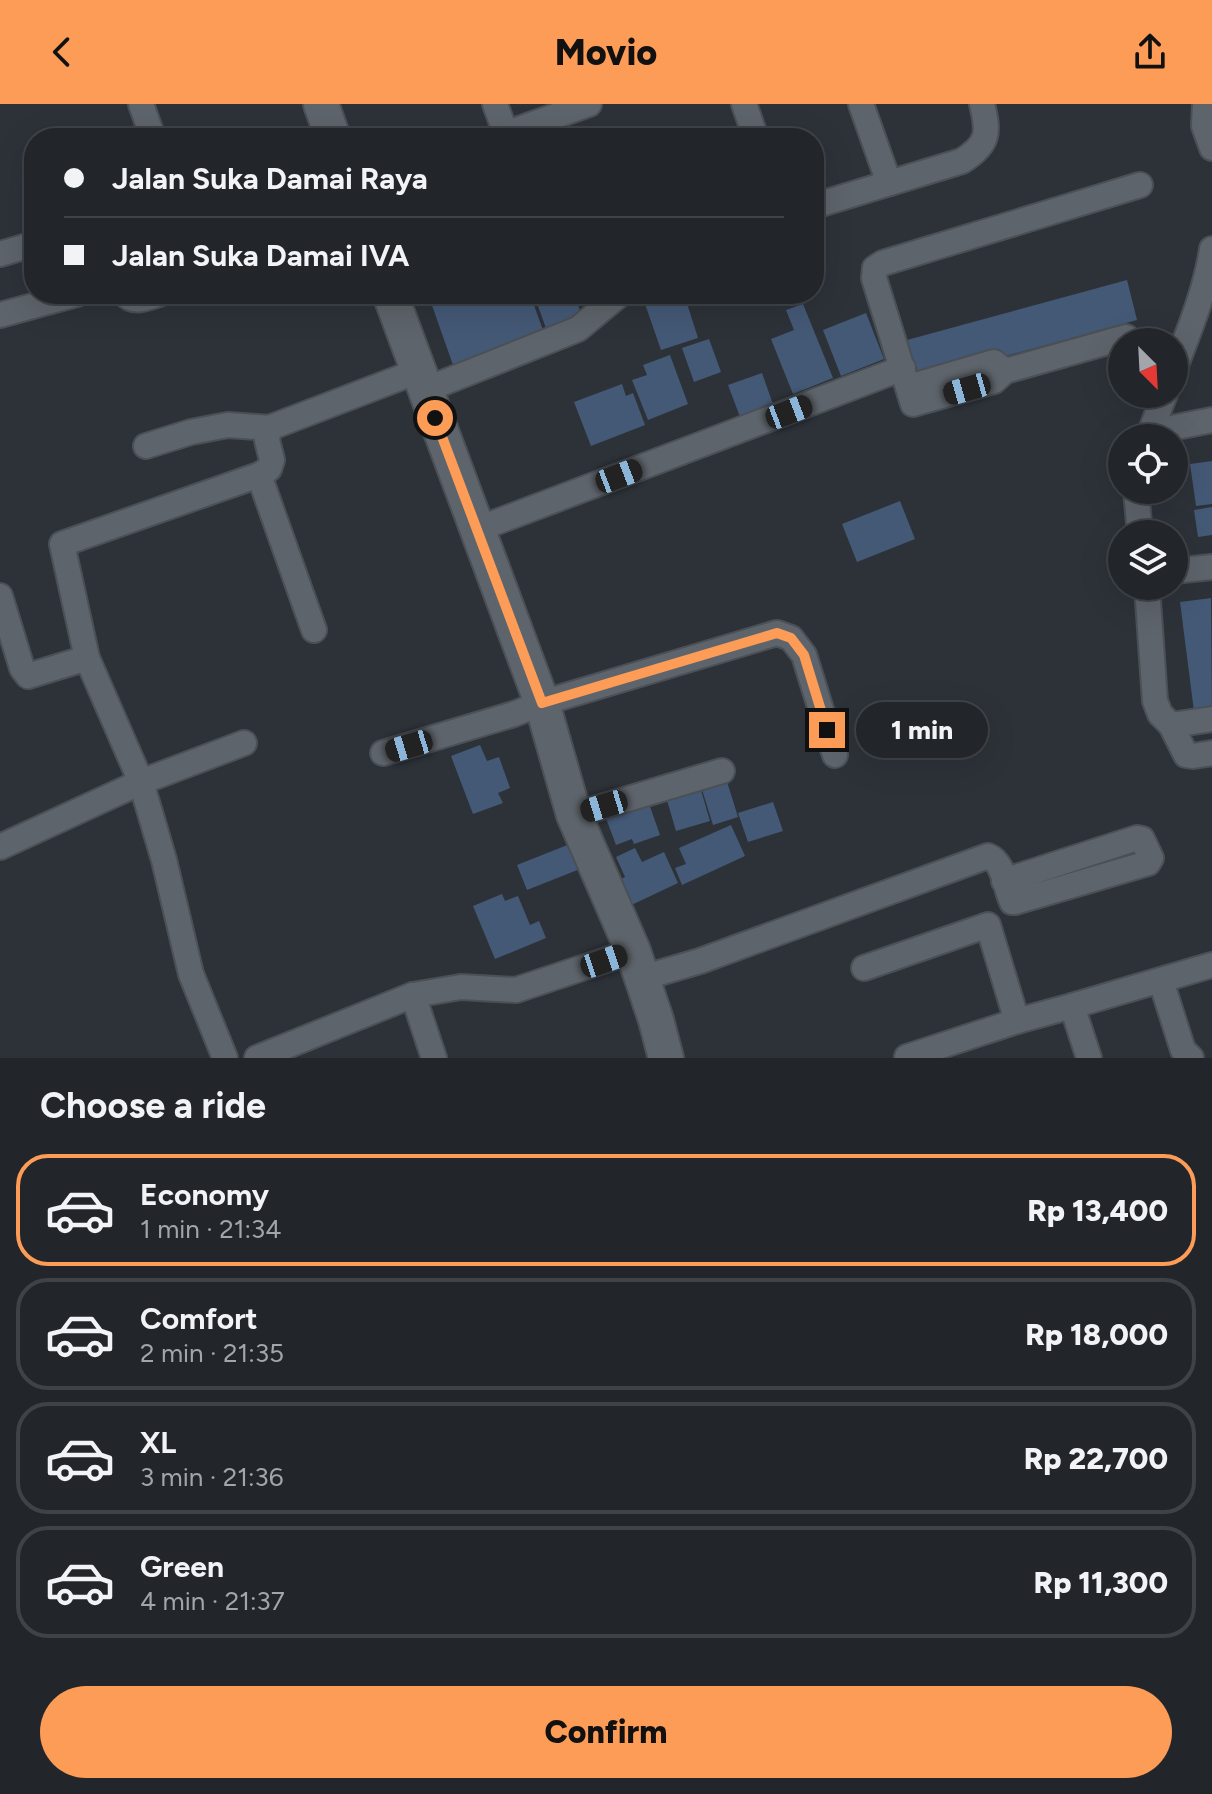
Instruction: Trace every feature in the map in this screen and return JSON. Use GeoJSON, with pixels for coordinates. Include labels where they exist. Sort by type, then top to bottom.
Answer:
{"type":"FeatureCollection","features":[{"type":"Feature","properties":{"kind":"street"},"geometry":{"type":"LineString","coordinates":[[141,104],[149,128]]}},
{"type":"Feature","properties":{"kind":"street"},"geometry":{"type":"LineString","coordinates":[[321,104],[329,128]]}},
{"type":"Feature","properties":{"kind":"street"},"geometry":{"type":"LineString","coordinates":[[495,104],[499,128]]}},
{"type":"Feature","properties":{"kind":"street"},"geometry":{"type":"LineString","coordinates":[[522,128],[589,104]]}},
{"type":"Feature","properties":{"kind":"street"},"geometry":{"type":"LineString","coordinates":[[744,104],[752,128]]}},
{"type":"Feature","properties":{"kind":"street"},"geometry":{"type":"LineString","coordinates":[[861,104],[889,183]]}},
{"type":"Feature","properties":{"kind":"street"},"geometry":{"type":"LineString","coordinates":[[824,203],[962,161],[975,153],[984,142],[988,129],[982,104]]}},
{"type":"Feature","properties":{"kind":"street"},"geometry":{"type":"LineString","coordinates":[[908,387],[874,278],[875,268],[1140,185]]}},
{"type":"Feature","properties":{"kind":"street"},"geometry":{"type":"LineString","coordinates":[[0,254],[24,247]]}},
{"type":"Feature","properties":{"kind":"street"},"geometry":{"type":"LineString","coordinates":[[1188,335],[1212,249]]}},
{"type":"Feature","properties":{"kind":"street"},"geometry":{"type":"LineString","coordinates":[[0,315],[40,304]]}},
{"type":"Feature","properties":{"kind":"street"},"geometry":{"type":"LineString","coordinates":[[394,304],[542,703],[574,815],[638,965],[666,1058]]}},
{"type":"Feature","properties":{"kind":"street"},"geometry":{"type":"LineString","coordinates":[[146,446],[228,425],[269,428],[578,329],[608,304]]}},
{"type":"Feature","properties":{"kind":"street"},"geometry":{"type":"LineString","coordinates":[[478,529],[908,387],[994,381],[1005,371],[1108,342]]}},
{"type":"Feature","properties":{"kind":"street"},"geometry":{"type":"LineString","coordinates":[[1188,426],[1212,420]]}},
{"type":"Feature","properties":{"kind":"street"},"geometry":{"type":"LineString","coordinates":[[225,1058],[191,974],[164,860],[141,782],[87,658],[62,544],[259,475],[269,469],[272,460],[267,440],[269,428]]}},
{"type":"Feature","properties":{"kind":"street"},"geometry":{"type":"LineString","coordinates":[[259,475],[314,630]]}},
{"type":"Feature","properties":{"kind":"street"},"geometry":{"type":"LineString","coordinates":[[1188,570],[1212,567]]}},
{"type":"Feature","properties":{"kind":"street"},"geometry":{"type":"LineString","coordinates":[[0,596],[22,668],[28,676],[87,658]]}},
{"type":"Feature","properties":{"kind":"street"},"geometry":{"type":"LineString","coordinates":[[1148,600],[1155,701],[1160,714],[1171,725],[1186,755],[1212,753]]}},
{"type":"Feature","properties":{"kind":"street"},"geometry":{"type":"LineString","coordinates":[[383,753],[777,633],[791,638],[804,655],[835,755]]}},
{"type":"Feature","properties":{"kind":"street"},"geometry":{"type":"LineString","coordinates":[[1171,725],[1212,719]]}},
{"type":"Feature","properties":{"kind":"street"},"geometry":{"type":"LineString","coordinates":[[0,847],[141,782],[244,743]]}},
{"type":"Feature","properties":{"kind":"street"},"geometry":{"type":"LineString","coordinates":[[574,815],[722,771]]}},
{"type":"Feature","properties":{"kind":"street"},"geometry":{"type":"LineString","coordinates":[[257,1058],[413,995],[461,987],[516,990],[638,965],[713,956],[988,856],[999,864],[1004,881],[1012,902],[1148,863],[1151,858],[1142,839],[1137,838],[1004,881]]}},
{"type":"Feature","properties":{"kind":"street"},"geometry":{"type":"LineString","coordinates":[[864,968],[988,925],[1017,1021]]}},
{"type":"Feature","properties":{"kind":"street"},"geometry":{"type":"LineString","coordinates":[[907,1057],[1017,1021],[1212,965]]}},
{"type":"Feature","properties":{"kind":"street"},"geometry":{"type":"LineString","coordinates":[[1161,981],[1183,1050],[1191,1058]]}},
{"type":"Feature","properties":{"kind":"street"},"geometry":{"type":"LineString","coordinates":[[413,995],[434,1058]]}},
{"type":"Feature","properties":{"kind":"street"},"geometry":{"type":"LineString","coordinates":[[1072,1006],[1089,1058]]}},
{"type":"Feature","properties":{"kind":"building"},"geometry":{"type":"Polygon","coordinates":[[[1127,280],[1137,320],[918,380],[907,340],[1127,280]]]}},
{"type":"Feature","properties":{"kind":"building"},"geometry":{"type":"Polygon","coordinates":[[[432,304],[534,304],[544,333],[453,365],[432,304]]]}},
{"type":"Feature","properties":{"kind":"building"},"geometry":{"type":"Polygon","coordinates":[[[537,304],[578,304],[583,319],[547,331],[537,304]]]}},
{"type":"Feature","properties":{"kind":"building"},"geometry":{"type":"Polygon","coordinates":[[[645,304],[687,304],[698,338],[661,350],[645,304]]]}},
{"type":"Feature","properties":{"kind":"building"},"geometry":{"type":"Polygon","coordinates":[[[803,304],[833,378],[793,394],[771,339],[794,330],[786,310],[803,304]]]}},
{"type":"Feature","properties":{"kind":"building"},"geometry":{"type":"Polygon","coordinates":[[[866,313],[884,359],[841,376],[823,330],[866,313]]]}},
{"type":"Feature","properties":{"kind":"building"},"geometry":{"type":"Polygon","coordinates":[[[709,339],[721,372],[694,382],[682,348],[709,339]]]}},
{"type":"Feature","properties":{"kind":"building"},"geometry":{"type":"Polygon","coordinates":[[[670,355],[688,404],[648,420],[632,380],[647,375],[643,365],[670,355]]]}},
{"type":"Feature","properties":{"kind":"building"},"geometry":{"type":"Polygon","coordinates":[[[762,373],[775,410],[742,422],[728,385],[762,373]]]}},
{"type":"Feature","properties":{"kind":"building"},"geometry":{"type":"Polygon","coordinates":[[[622,384],[626,396],[633,393],[645,425],[591,446],[574,402],[622,384]]]}},
{"type":"Feature","properties":{"kind":"building"},"geometry":{"type":"Polygon","coordinates":[[[1212,461],[1212,504],[1196,506],[1190,464],[1212,461]]]}},
{"type":"Feature","properties":{"kind":"building"},"geometry":{"type":"Polygon","coordinates":[[[900,501],[915,539],[857,562],[842,524],[900,501]]]}},
{"type":"Feature","properties":{"kind":"building"},"geometry":{"type":"Polygon","coordinates":[[[1212,507],[1212,535],[1198,537],[1194,510],[1212,507]]]}},
{"type":"Feature","properties":{"kind":"building"},"geometry":{"type":"Polygon","coordinates":[[[1211,598],[1212,717],[1195,719],[1180,602],[1211,598]]]}},
{"type":"Feature","properties":{"kind":"building"},"geometry":{"type":"Polygon","coordinates":[[[480,745],[487,761],[499,757],[510,788],[498,793],[503,803],[473,814],[451,756],[480,745]]]}},
{"type":"Feature","properties":{"kind":"building"},"geometry":{"type":"Polygon","coordinates":[[[725,775],[738,817],[713,825],[700,783],[725,775]]]}},
{"type":"Feature","properties":{"kind":"building"},"geometry":{"type":"Polygon","coordinates":[[[698,780],[710,821],[676,831],[664,790],[698,780]]]}},
{"type":"Feature","properties":{"kind":"building"},"geometry":{"type":"Polygon","coordinates":[[[647,798],[660,835],[634,844],[632,839],[616,845],[604,813],[647,798]]]}},
{"type":"Feature","properties":{"kind":"building"},"geometry":{"type":"Polygon","coordinates":[[[773,802],[783,831],[748,842],[738,813],[773,802]]]}},
{"type":"Feature","properties":{"kind":"building"},"geometry":{"type":"Polygon","coordinates":[[[731,825],[745,856],[682,885],[675,868],[686,864],[679,848],[731,825]]]}},
{"type":"Feature","properties":{"kind":"building"},"geometry":{"type":"Polygon","coordinates":[[[575,842],[585,867],[527,890],[517,865],[575,842]]]}},
{"type":"Feature","properties":{"kind":"building"},"geometry":{"type":"Polygon","coordinates":[[[635,848],[642,862],[664,852],[678,883],[625,908],[613,883],[625,877],[616,857],[635,848]]]}},
{"type":"Feature","properties":{"kind":"building"},"geometry":{"type":"Polygon","coordinates":[[[502,894],[505,901],[518,896],[530,925],[539,921],[546,938],[495,959],[473,906],[502,894]]]}},
{"type":"Feature","properties":{"kind":"route"},"geometry":{"type":"LineString","coordinates":[[435,418],[542,703],[777,633],[791,638],[804,655],[827,730]]}}]}
